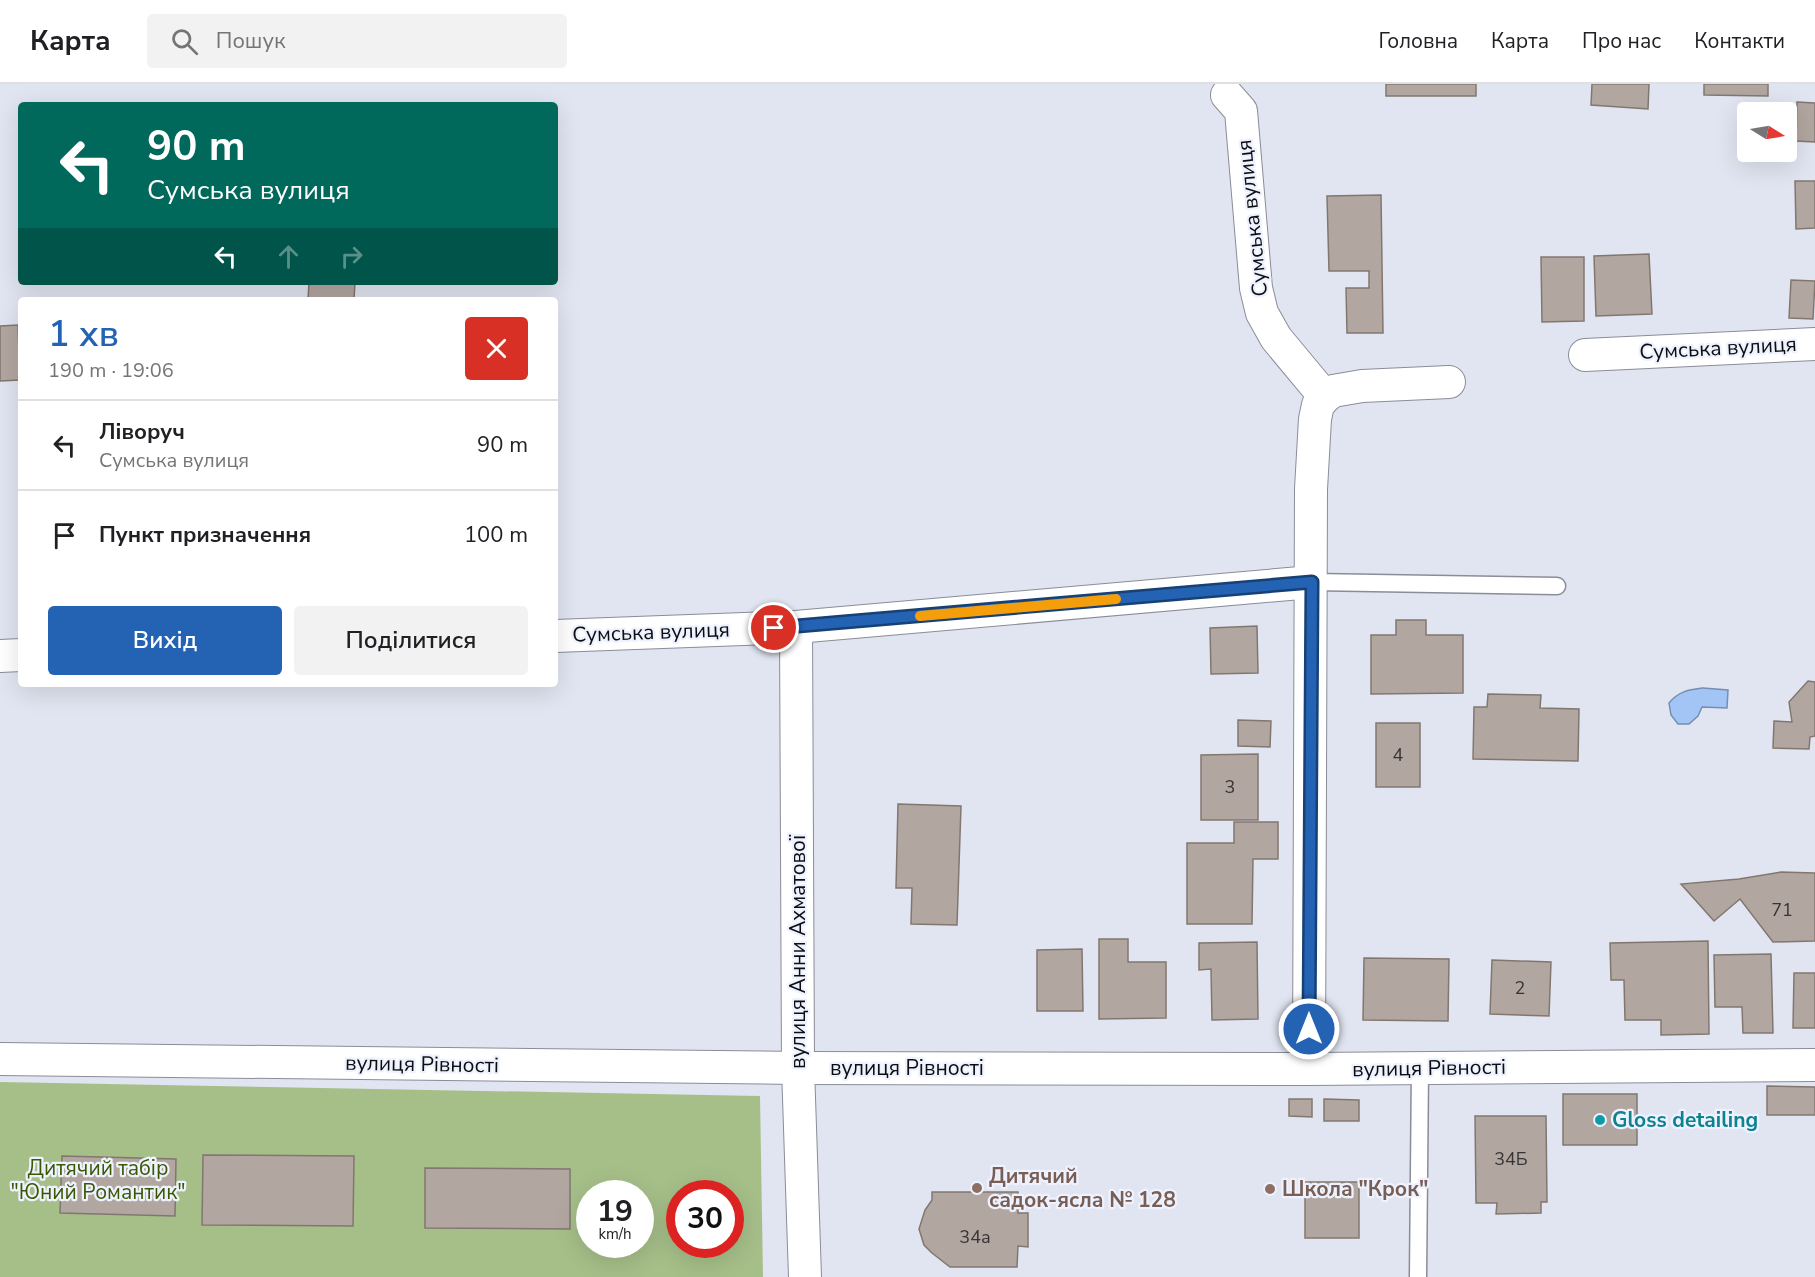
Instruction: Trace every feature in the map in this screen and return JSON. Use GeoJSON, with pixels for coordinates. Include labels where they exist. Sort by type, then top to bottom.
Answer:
{"type":"FeatureCollection","features":[{"type":"Feature","properties":{"kind":"street","name":"Сумська вулиця"},"geometry":{"type":"LineString","coordinates":[[1227,95],[1241,111],[1256,288],[1262,313],[1276,338],[1325,397]]}},
{"type":"Feature","properties":{"kind":"street","name":"Сумська вулиця"},"geometry":{"type":"LineString","coordinates":[[1585,355],[1815,344]]}},
{"type":"Feature","properties":{"kind":"street"},"geometry":{"type":"LineString","coordinates":[[1309,1069],[1311,489],[1315,419],[1318,405],[1333,391],[1362,386],[1449,382]]}},
{"type":"Feature","properties":{"kind":"street","name":"Сумська вулиця"},"geometry":{"type":"LineString","coordinates":[[558,636],[796,627],[1312,582]]}},
{"type":"Feature","properties":{"kind":"street","name":"вулиця Анни Ахматової"},"geometry":{"type":"LineString","coordinates":[[796,627],[798,1068],[805,1277]]}},
{"type":"Feature","properties":{"kind":"street"},"geometry":{"type":"LineString","coordinates":[[0,656],[18,656]]}},
{"type":"Feature","properties":{"kind":"street","name":"вулиця Рівності"},"geometry":{"type":"LineString","coordinates":[[0,1059],[798,1068],[1309,1069],[1815,1065]]}},
{"type":"Feature","properties":{"kind":"lane"},"geometry":{"type":"LineString","coordinates":[[1312,582],[1557,586]]}},
{"type":"Feature","properties":{"kind":"lane"},"geometry":{"type":"LineString","coordinates":[[1418,1277],[1420,1068]]}},
{"type":"Feature","properties":{"kind":"green space","name":"Дитячий табір \"Юний Романтик\""},"geometry":{"type":"Polygon","coordinates":[[[0,1082],[760,1096],[763,1277],[0,1277],[0,1082]]]}},
{"type":"Feature","properties":{"kind":"water"},"geometry":{"type":"Polygon","coordinates":[[[1703,688],[1728,690],[1727,708],[1702,707],[1698,716],[1689,724],[1678,724],[1671,715],[1669,703],[1684,692],[1703,688]]]}},
{"type":"Feature","properties":{"kind":"building"},"geometry":{"type":"Polygon","coordinates":[[[1386,84],[1476,84],[1476,96],[1386,96],[1386,84]]]}},
{"type":"Feature","properties":{"kind":"building"},"geometry":{"type":"Polygon","coordinates":[[[1592,84],[1649,84],[1648,109],[1591,105],[1592,84]]]}},
{"type":"Feature","properties":{"kind":"building"},"geometry":{"type":"Polygon","coordinates":[[[1704,84],[1768,84],[1768,96],[1704,95],[1704,84]]]}},
{"type":"Feature","properties":{"kind":"building"},"geometry":{"type":"Polygon","coordinates":[[[1797,102],[1815,103],[1815,142],[1797,141],[1797,102]]]}},
{"type":"Feature","properties":{"kind":"building"},"geometry":{"type":"Polygon","coordinates":[[[1795,181],[1815,181],[1815,228],[1796,229],[1795,181]]]}},
{"type":"Feature","properties":{"kind":"building"},"geometry":{"type":"Polygon","coordinates":[[[1381,195],[1383,333],[1347,333],[1346,288],[1369,288],[1369,271],[1329,271],[1327,196],[1381,195]]]}},
{"type":"Feature","properties":{"kind":"building"},"geometry":{"type":"Polygon","coordinates":[[[1649,254],[1652,314],[1596,316],[1594,256],[1649,254]]]}},
{"type":"Feature","properties":{"kind":"building"},"geometry":{"type":"Polygon","coordinates":[[[1541,257],[1584,257],[1584,321],[1542,322],[1541,257]]]}},
{"type":"Feature","properties":{"kind":"building"},"geometry":{"type":"Polygon","coordinates":[[[1791,280],[1815,281],[1813,319],[1789,318],[1791,280]]]}},
{"type":"Feature","properties":{"kind":"building"},"geometry":{"type":"Polygon","coordinates":[[[309,285],[355,285],[354,297],[308,297],[309,285]]]}},
{"type":"Feature","properties":{"kind":"building"},"geometry":{"type":"Polygon","coordinates":[[[18,325],[18,380],[0,381],[0,326],[18,325]]]}},
{"type":"Feature","properties":{"kind":"building"},"geometry":{"type":"Polygon","coordinates":[[[1396,620],[1426,620],[1426,635],[1463,635],[1463,693],[1371,694],[1371,635],[1396,635],[1396,620]]]}},
{"type":"Feature","properties":{"kind":"building"},"geometry":{"type":"Polygon","coordinates":[[[1257,626],[1258,673],[1211,674],[1210,628],[1257,626]]]}},
{"type":"Feature","properties":{"kind":"building"},"geometry":{"type":"Polygon","coordinates":[[[1808,681],[1815,682],[1815,736],[1810,737],[1809,749],[1773,748],[1774,721],[1792,722],[1789,702],[1808,681]]]}},
{"type":"Feature","properties":{"kind":"building"},"geometry":{"type":"Polygon","coordinates":[[[1488,694],[1541,695],[1540,708],[1579,709],[1578,761],[1473,759],[1474,707],[1487,707],[1488,694]]]}},
{"type":"Feature","properties":{"kind":"building"},"geometry":{"type":"Polygon","coordinates":[[[1238,720],[1271,721],[1270,747],[1238,746],[1238,720]]]}},
{"type":"Feature","properties":{"kind":"building"},"geometry":{"type":"Polygon","coordinates":[[[1376,723],[1420,723],[1420,787],[1376,787],[1376,723]]]}},
{"type":"Feature","properties":{"kind":"building"},"geometry":{"type":"Polygon","coordinates":[[[1258,754],[1258,820],[1201,820],[1201,755],[1258,754]]]}},
{"type":"Feature","properties":{"kind":"building"},"geometry":{"type":"Polygon","coordinates":[[[898,804],[961,806],[957,925],[911,924],[912,888],[896,888],[898,804]]]}},
{"type":"Feature","properties":{"kind":"building"},"geometry":{"type":"Polygon","coordinates":[[[1234,822],[1278,822],[1278,859],[1253,859],[1252,924],[1187,924],[1187,843],[1234,843],[1234,822]]]}},
{"type":"Feature","properties":{"kind":"building"},"geometry":{"type":"Polygon","coordinates":[[[1781,872],[1815,873],[1815,941],[1773,942],[1740,899],[1714,921],[1681,884],[1739,879],[1781,872]]]}},
{"type":"Feature","properties":{"kind":"building"},"geometry":{"type":"Polygon","coordinates":[[[1099,939],[1128,939],[1128,962],[1166,962],[1166,1018],[1099,1019],[1099,939]]]}},
{"type":"Feature","properties":{"kind":"building"},"geometry":{"type":"Polygon","coordinates":[[[1708,941],[1709,1034],[1661,1035],[1661,1020],[1625,1020],[1624,980],[1611,980],[1610,943],[1708,941]]]}},
{"type":"Feature","properties":{"kind":"building"},"geometry":{"type":"Polygon","coordinates":[[[1257,942],[1258,1019],[1212,1020],[1211,969],[1199,970],[1199,943],[1257,942]]]}},
{"type":"Feature","properties":{"kind":"building"},"geometry":{"type":"Polygon","coordinates":[[[1082,949],[1083,1011],[1037,1011],[1037,950],[1082,949]]]}},
{"type":"Feature","properties":{"kind":"building"},"geometry":{"type":"Polygon","coordinates":[[[1771,954],[1773,1033],[1743,1033],[1742,1007],[1715,1007],[1714,955],[1771,954]]]}},
{"type":"Feature","properties":{"kind":"building"},"geometry":{"type":"Polygon","coordinates":[[[1364,958],[1449,959],[1448,1021],[1363,1020],[1364,958]]]}},
{"type":"Feature","properties":{"kind":"building"},"geometry":{"type":"Polygon","coordinates":[[[1492,960],[1551,962],[1549,1016],[1490,1014],[1492,960]]]}},
{"type":"Feature","properties":{"kind":"building"},"geometry":{"type":"Polygon","coordinates":[[[1794,973],[1815,973],[1815,1028],[1793,1028],[1794,973]]]}},
{"type":"Feature","properties":{"kind":"building"},"geometry":{"type":"Polygon","coordinates":[[[1767,1086],[1815,1087],[1815,1115],[1767,1115],[1767,1086]]]}},
{"type":"Feature","properties":{"kind":"building","name":"Gloss detailing"},"geometry":{"type":"Polygon","coordinates":[[[1563,1094],[1637,1094],[1637,1145],[1563,1145],[1563,1094]]]}},
{"type":"Feature","properties":{"kind":"building"},"geometry":{"type":"Polygon","coordinates":[[[1289,1099],[1312,1099],[1312,1117],[1289,1116],[1289,1099]]]}},
{"type":"Feature","properties":{"kind":"building"},"geometry":{"type":"Polygon","coordinates":[[[1324,1099],[1359,1100],[1359,1121],[1324,1121],[1324,1099]]]}},
{"type":"Feature","properties":{"kind":"building"},"geometry":{"type":"Polygon","coordinates":[[[1475,1116],[1546,1116],[1547,1202],[1541,1202],[1541,1213],[1496,1214],[1497,1203],[1476,1203],[1475,1116]]]}},
{"type":"Feature","properties":{"kind":"building"},"geometry":{"type":"Polygon","coordinates":[[[203,1155],[354,1156],[353,1226],[202,1225],[203,1155]]]}},
{"type":"Feature","properties":{"kind":"building"},"geometry":{"type":"Polygon","coordinates":[[[62,1156],[176,1159],[175,1216],[60,1213],[62,1156]]]}},
{"type":"Feature","properties":{"kind":"building"},"geometry":{"type":"Polygon","coordinates":[[[425,1168],[570,1169],[570,1229],[425,1228],[425,1168]]]}},
{"type":"Feature","properties":{"kind":"building"},"geometry":{"type":"Polygon","coordinates":[[[1305,1182],[1359,1182],[1359,1238],[1305,1238],[1305,1182]]]}},
{"type":"Feature","properties":{"kind":"building"},"geometry":{"type":"Polygon","coordinates":[[[932,1192],[1018,1192],[1018,1213],[1028,1213],[1028,1247],[1018,1246],[1017,1267],[950,1267],[932,1253],[924,1245],[919,1229],[925,1210],[932,1200],[932,1192]]]}},
{"type":"Feature","properties":{"kind":"slow traffic"},"geometry":{"type":"LineString","coordinates":[[920,616],[1116,599]]}},
{"type":"Feature","properties":{"kind":"place","name":"Gloss detailing"},"geometry":{"type":"Point","coordinates":[1600,1120]}},
{"type":"Feature","properties":{"kind":"place","name":"Дитячий садок-ясла № 128"},"geometry":{"type":"Point","coordinates":[977,1188]}},
{"type":"Feature","properties":{"kind":"place","name":"Школа \"Крок\""},"geometry":{"type":"Point","coordinates":[1270,1189]}},
{"type":"Feature","properties":{"kind":"route"},"geometry":{"type":"LineString","coordinates":[[774,628],[1312,582],[1309,1029]]}}]}
